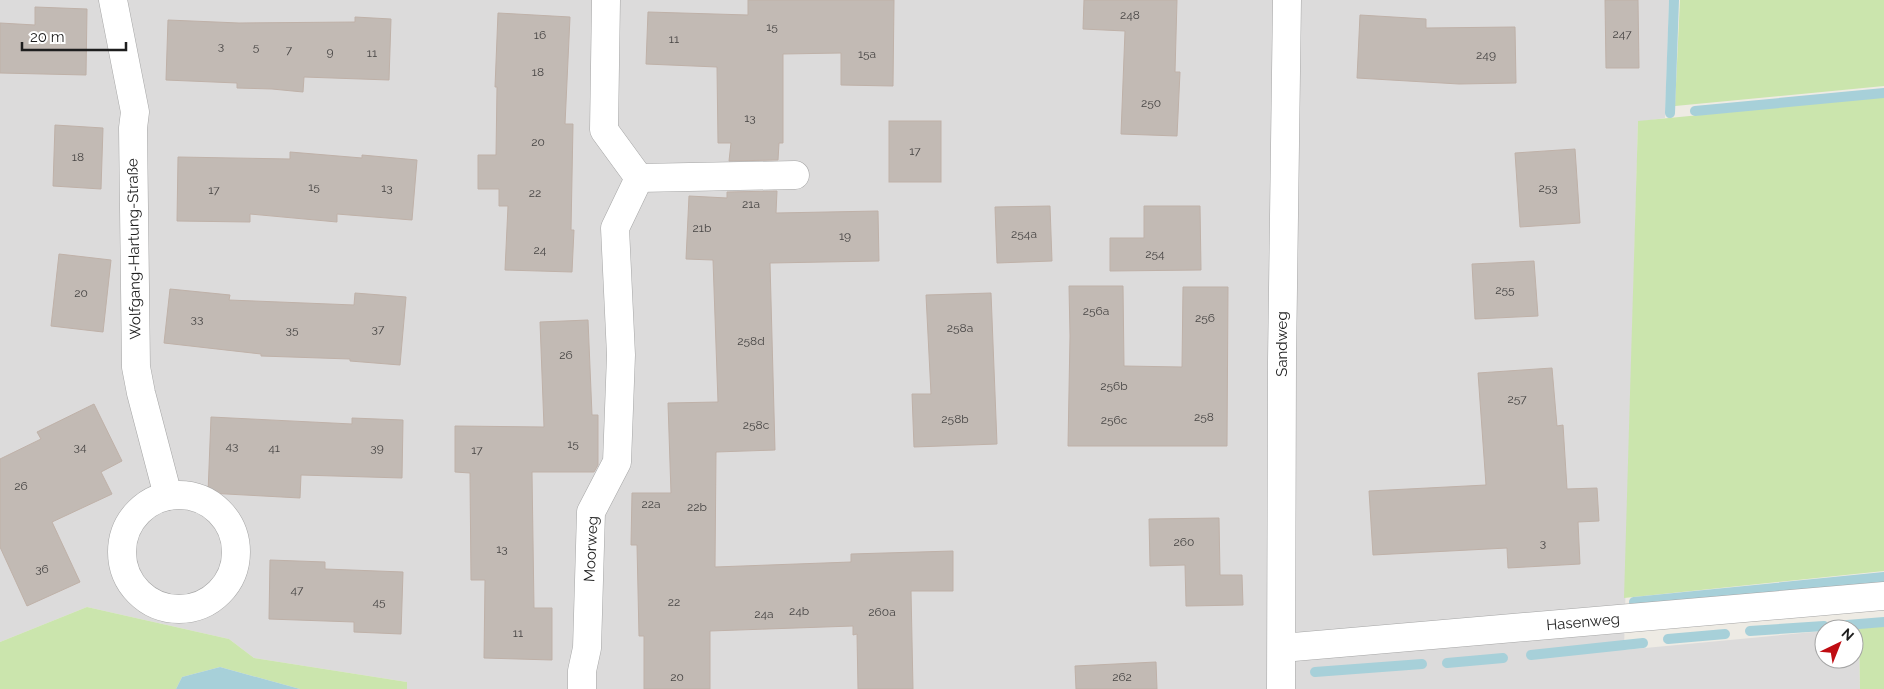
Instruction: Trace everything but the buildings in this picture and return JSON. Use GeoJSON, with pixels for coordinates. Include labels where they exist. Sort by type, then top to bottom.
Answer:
{"type":"FeatureCollection","features":[{"type":"Feature","properties":{"kind":"street","name":"Wolfgang-Hartung-Straße"},"geometry":{"type":"LineString","coordinates":[[113,0],[135,112],[133,128],[136,367],[168,496]]}},
{"type":"Feature","properties":{"kind":"street"},"geometry":{"type":"LineString","coordinates":[[606,0],[604,130],[639,178],[795,174]]}},
{"type":"Feature","properties":{"kind":"street","name":"Sandweg"},"geometry":{"type":"LineString","coordinates":[[1281,689],[1282,360],[1287,0]]}},
{"type":"Feature","properties":{"kind":"street","name":"Moorweg"},"geometry":{"type":"LineString","coordinates":[[582,689],[582,670],[587,648],[591,512],[617,462],[621,354],[615,228],[639,178]]}},
{"type":"Feature","properties":{"kind":"street"},"geometry":{"type":"LineString","coordinates":[[168,496],[189,496],[209,504],[225,518],[234,537],[236,556],[232,574],[222,590],[206,602],[190,608],[172,609],[155,604],[140,594],[129,580],[123,563],[122,545],[127,528],[137,513],[151,502],[168,496]]}},
{"type":"Feature","properties":{"kind":"street","name":"Hasenweg"},"geometry":{"type":"LineString","coordinates":[[1282,648],[1884,596]]}},
{"type":"Feature","properties":{"kind":"shaded area"},"geometry":{"type":"Polygon","coordinates":[[[0,0],[1669,0],[1665,118],[1638,122],[1624,650],[1814,632],[1814,669],[1860,669],[1860,689],[407,689],[407,682],[254,658],[229,639],[87,607],[0,642],[0,0]]]}},
{"type":"Feature","properties":{"kind":"green space"},"geometry":{"type":"Polygon","coordinates":[[[1680,0],[1884,0],[1884,86],[1675,106],[1680,0]]]}},
{"type":"Feature","properties":{"kind":"green space"},"geometry":{"type":"Polygon","coordinates":[[[1884,97],[1884,571],[1624,598],[1638,121],[1884,97]]]}},
{"type":"Feature","properties":{"kind":"green space"},"geometry":{"type":"Polygon","coordinates":[[[87,607],[229,639],[254,658],[407,682],[407,689],[300,689],[220,667],[182,677],[176,689],[0,689],[0,642],[87,607]]]}},
{"type":"Feature","properties":{"kind":"green space"},"geometry":{"type":"Polygon","coordinates":[[[1884,626],[1884,689],[1860,689],[1860,669],[1864,669],[1864,628],[1884,626]]]}},
{"type":"Feature","properties":{"kind":"water"},"geometry":{"type":"Polygon","coordinates":[[[220,667],[300,689],[176,689],[182,677],[220,667]]]}},
{"type":"Feature","properties":{"kind":"waterway"},"geometry":{"type":"LineString","coordinates":[[1670,113],[1674,0]]}},
{"type":"Feature","properties":{"kind":"waterway"},"geometry":{"type":"LineString","coordinates":[[1695,111],[1884,93]]}},
{"type":"Feature","properties":{"kind":"waterway"},"geometry":{"type":"LineString","coordinates":[[1634,602],[1884,577]]}},
{"type":"Feature","properties":{"kind":"waterway"},"geometry":{"type":"LineString","coordinates":[[1864,624],[1884,622]]}},
{"type":"Feature","properties":{"kind":"waterway"},"geometry":{"type":"LineString","coordinates":[[1750,631],[1814,627]]}},
{"type":"Feature","properties":{"kind":"waterway"},"geometry":{"type":"LineString","coordinates":[[1668,639],[1725,634]]}},
{"type":"Feature","properties":{"kind":"waterway"},"geometry":{"type":"LineString","coordinates":[[1531,655],[1643,643]]}},
{"type":"Feature","properties":{"kind":"waterway"},"geometry":{"type":"LineString","coordinates":[[1447,663],[1503,658]]}},
{"type":"Feature","properties":{"kind":"waterway"},"geometry":{"type":"LineString","coordinates":[[1315,672],[1422,664]]}}]}
